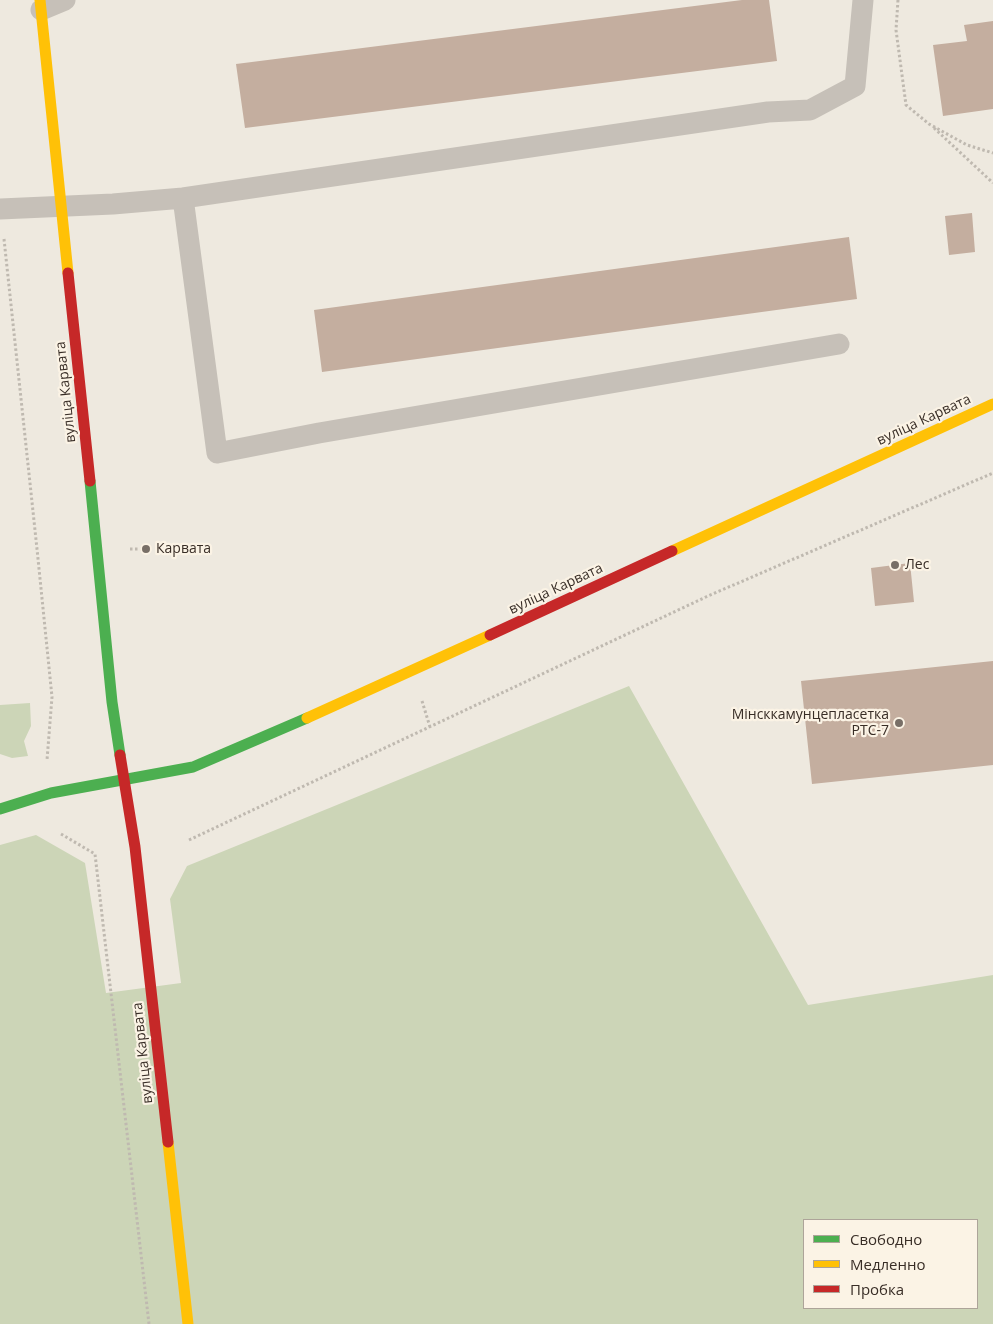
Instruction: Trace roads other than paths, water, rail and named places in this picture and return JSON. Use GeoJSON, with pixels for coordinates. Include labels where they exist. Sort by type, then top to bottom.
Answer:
{"type":"FeatureCollection","features":[{"type":"Feature","properties":{"kind":"street","name":"вуліца Карвата"},"geometry":{"type":"LineString","coordinates":[[41,5],[112,702],[135,847],[188,1324]]}},
{"type":"Feature","properties":{"kind":"street","name":"вуліца Карвата"},"geometry":{"type":"LineString","coordinates":[[124,780],[193,767],[284,729],[993,404]]}},
{"type":"Feature","properties":{"kind":"street"},"geometry":{"type":"LineString","coordinates":[[0,810],[51,793],[124,780]]}},
{"type":"Feature","properties":{"kind":"lane"},"geometry":{"type":"LineString","coordinates":[[41,5],[65,0]]}},
{"type":"Feature","properties":{"kind":"lane"},"geometry":{"type":"LineString","coordinates":[[0,209],[61,207],[183,198],[768,112],[810,110],[855,86],[863,0]]}},
{"type":"Feature","properties":{"kind":"lane"},"geometry":{"type":"LineString","coordinates":[[183,198],[217,453],[319,433],[839,344]]}},
{"type":"Feature","properties":{"kind":"place","name":"Карвата"},"geometry":{"type":"Point","coordinates":[146,549]}},
{"type":"Feature","properties":{"kind":"place","name":"Лес"},"geometry":{"type":"Point","coordinates":[895,565]}},
{"type":"Feature","properties":{"kind":"place","name":"Мінсккамунцепласетка РТС-7"},"geometry":{"type":"Point","coordinates":[899,723]}}]}
